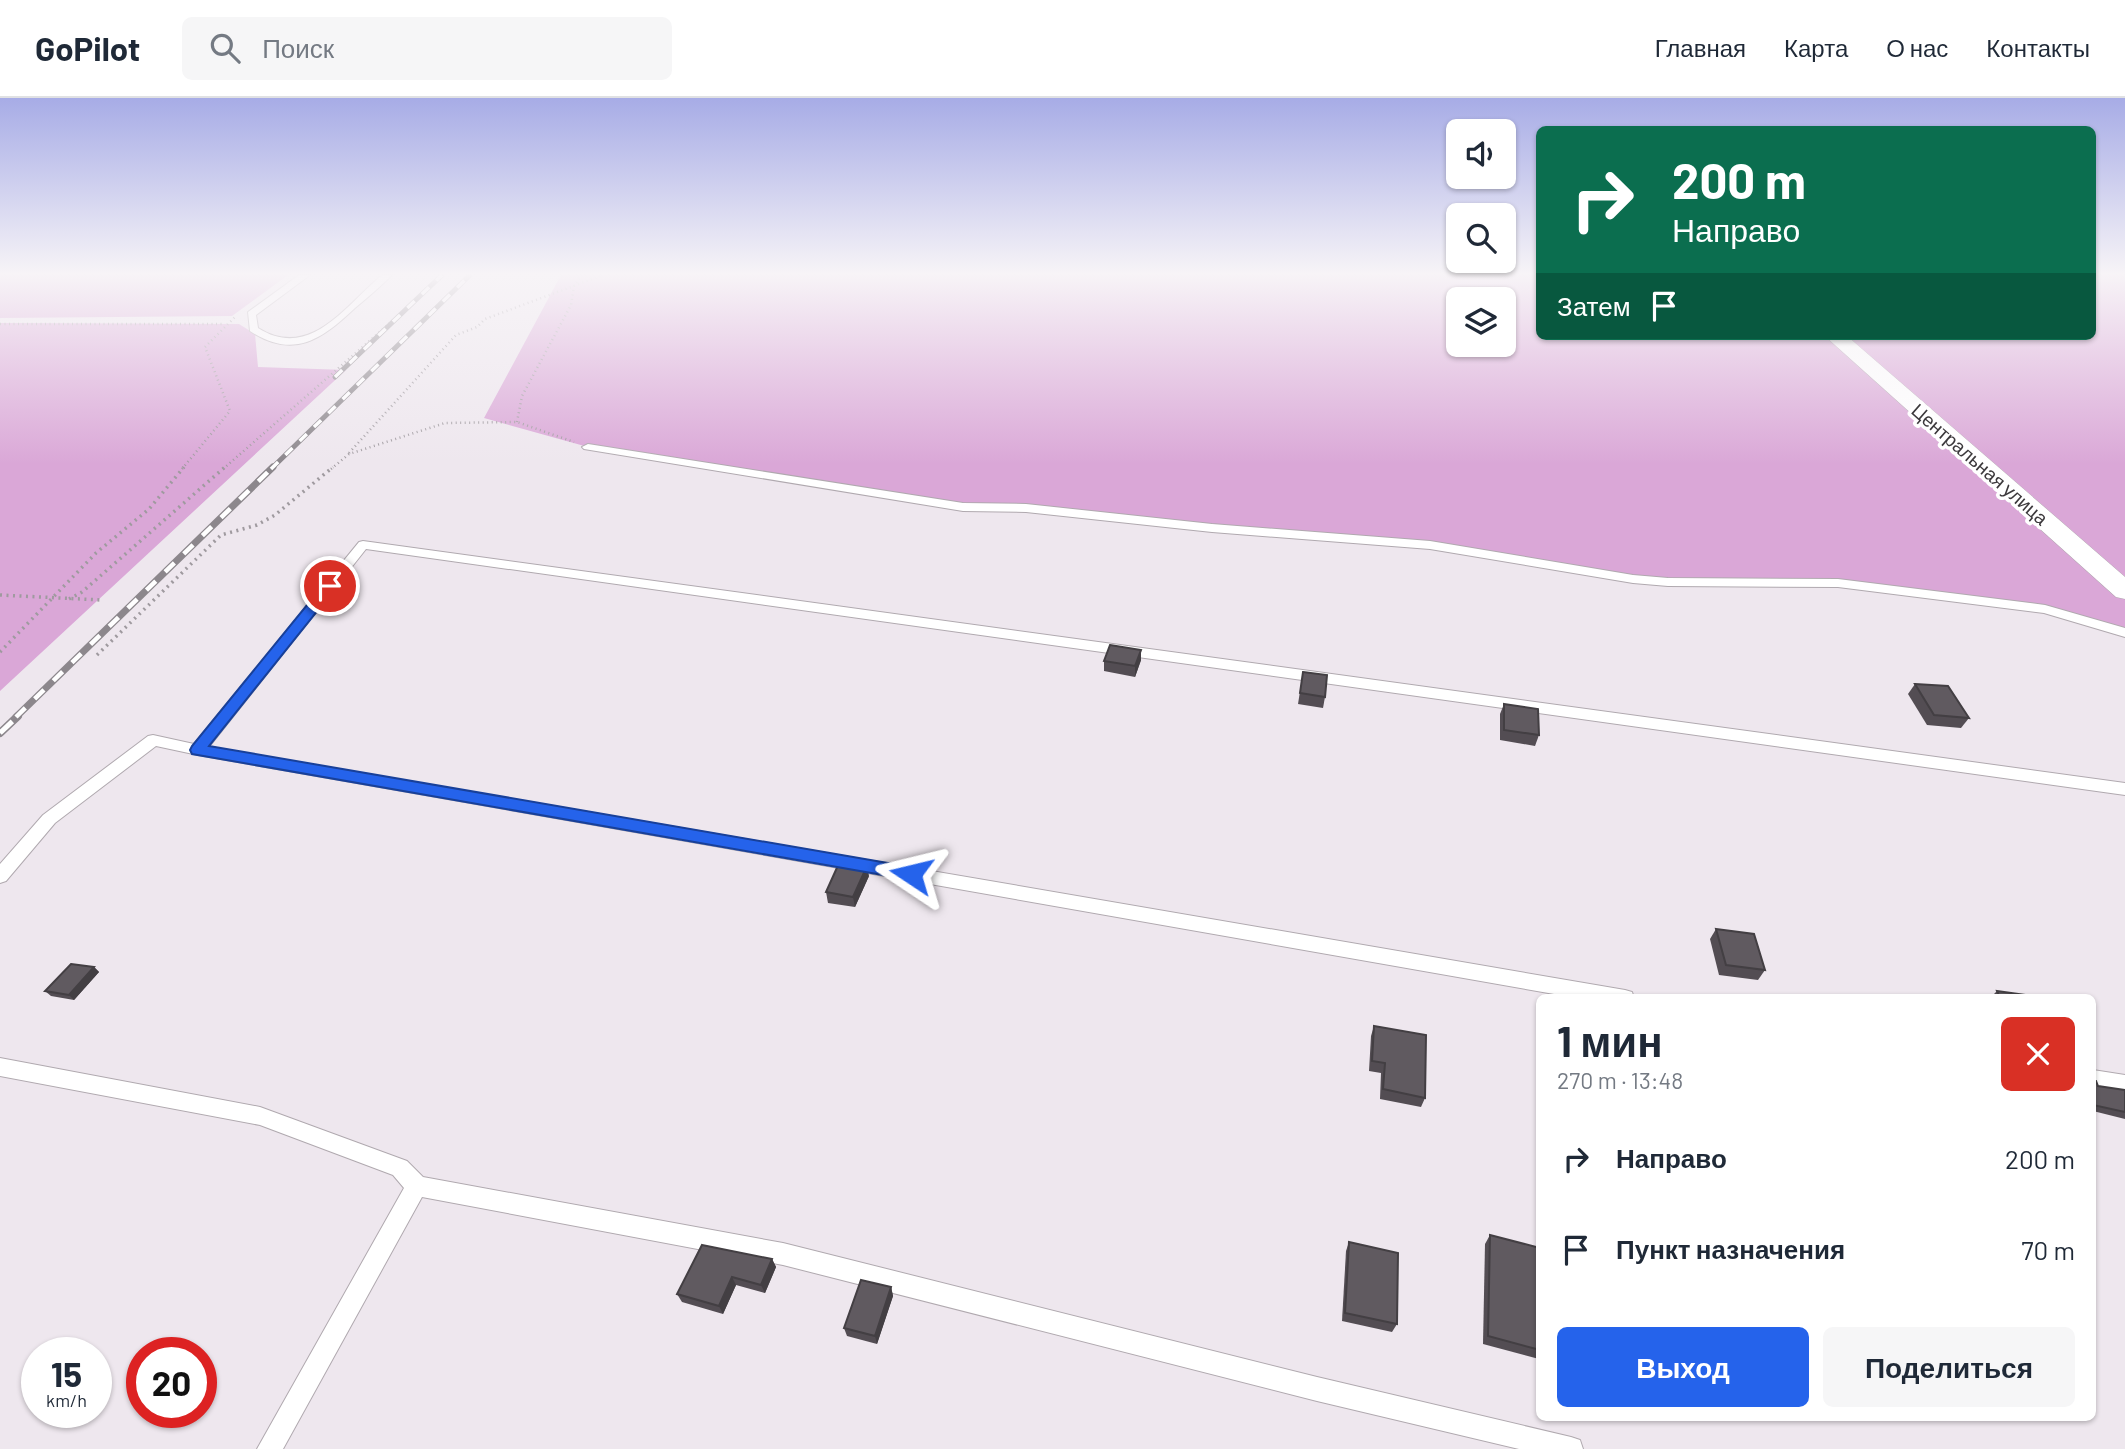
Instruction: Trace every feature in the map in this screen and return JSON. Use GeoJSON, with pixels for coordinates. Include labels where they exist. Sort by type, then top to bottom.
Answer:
{"type":"FeatureCollection","features":[{"type":"Feature","properties":{"kind":"street","name":"Центральная улица"},"geometry":{"type":"LineString","coordinates":[[1840,340],[2125,591]]}},
{"type":"Feature","properties":{"kind":"lane"},"geometry":{"type":"LineString","coordinates":[[273,338],[294,341],[312,338]]}},
{"type":"Feature","properties":{"kind":"lane"},"geometry":{"type":"LineString","coordinates":[[588,447],[964,507],[1026,508],[1212,528],[1430,545],[1633,579],[1668,582],[1838,583],[2045,609],[2125,633]]}},
{"type":"Feature","properties":{"kind":"lane"},"geometry":{"type":"LineString","coordinates":[[198,750],[363,545],[2125,789]]}},
{"type":"Feature","properties":{"kind":"lane"},"geometry":{"type":"LineString","coordinates":[[0,876],[49,819],[153,740],[1602,994]]}},
{"type":"Feature","properties":{"kind":"lane"},"geometry":{"type":"LineString","coordinates":[[0,1068],[260,1116],[400,1168],[416,1186],[783,1254],[1317,1389],[1571,1449]]}},
{"type":"Feature","properties":{"kind":"lane"},"geometry":{"type":"LineString","coordinates":[[2096,1079],[2125,1084]]}},
{"type":"Feature","properties":{"kind":"lane"},"geometry":{"type":"LineString","coordinates":[[269,1449],[416,1186]]}},
{"type":"Feature","properties":{"kind":"path"},"geometry":{"type":"LineString","coordinates":[[0,652],[96,553],[149,509],[230,411],[205,348],[214,338]]}},
{"type":"Feature","properties":{"kind":"path"},"geometry":{"type":"LineString","coordinates":[[69,599],[82,592],[373,338]]}},
{"type":"Feature","properties":{"kind":"path"},"geometry":{"type":"LineString","coordinates":[[97,654],[220,535],[257,525],[275,515],[349,454],[453,338]]}},
{"type":"Feature","properties":{"kind":"path"},"geometry":{"type":"LineString","coordinates":[[517,422],[522,396],[553,338]]}},
{"type":"Feature","properties":{"kind":"path"},"geometry":{"type":"LineString","coordinates":[[349,454],[445,423],[517,422],[588,447]]}},
{"type":"Feature","properties":{"kind":"path"},"geometry":{"type":"LineString","coordinates":[[0,595],[101,600]]}},
{"type":"Feature","properties":{"kind":"shaded area"},"geometry":{"type":"Polygon","coordinates":[[[0,338],[255,338],[258,367],[346,370],[0,691],[0,338]]]}},
{"type":"Feature","properties":{"kind":"shaded area"},"geometry":{"type":"Polygon","coordinates":[[[527,338],[1446,338],[1446,357],[1516,357],[1516,338],[2125,338],[2125,633],[2045,609],[1838,583],[1668,582],[1430,545],[1026,508],[964,507],[588,447],[484,418],[527,338]]]}},
{"type":"Feature","properties":{"kind":"building"},"geometry":{"type":"Polygon","coordinates":[[[1110,645],[1141,650],[1135,666],[1104,661],[1110,645]]]}},
{"type":"Feature","properties":{"kind":"building"},"geometry":{"type":"Polygon","coordinates":[[[1303,672],[1327,675],[1325,697],[1300,693],[1303,672]]]}},
{"type":"Feature","properties":{"kind":"building"},"geometry":{"type":"Polygon","coordinates":[[[1915,684],[1948,686],[1969,718],[1934,715],[1915,684]]]}},
{"type":"Feature","properties":{"kind":"building"},"geometry":{"type":"Polygon","coordinates":[[[1504,704],[1538,709],[1539,735],[1504,730],[1504,704]]]}},
{"type":"Feature","properties":{"kind":"building"},"geometry":{"type":"Polygon","coordinates":[[[840,861],[867,866],[853,897],[826,892],[840,861]]]}},
{"type":"Feature","properties":{"kind":"building"},"geometry":{"type":"Polygon","coordinates":[[[1716,929],[1754,934],[1765,970],[1726,965],[1716,929]]]}},
{"type":"Feature","properties":{"kind":"building"},"geometry":{"type":"Polygon","coordinates":[[[71,964],[94,967],[69,995],[45,991],[71,964]]]}},
{"type":"Feature","properties":{"kind":"building"},"geometry":{"type":"Polygon","coordinates":[[[1374,1026],[1426,1035],[1425,1098],[1383,1089],[1385,1063],[1372,1061],[1374,1026]]]}},
{"type":"Feature","properties":{"kind":"building"},"geometry":{"type":"Polygon","coordinates":[[[2096,1081],[2098,1086],[2125,1090],[2125,1112],[2096,1106],[2096,1081]]]}},
{"type":"Feature","properties":{"kind":"building"},"geometry":{"type":"Polygon","coordinates":[[[1490,1235],[1536,1247],[1536,1349],[1488,1336],[1490,1235]]]}},
{"type":"Feature","properties":{"kind":"building"},"geometry":{"type":"Polygon","coordinates":[[[1349,1242],[1398,1253],[1397,1324],[1345,1313],[1349,1242]]]}},
{"type":"Feature","properties":{"kind":"building"},"geometry":{"type":"Polygon","coordinates":[[[702,1245],[772,1259],[761,1285],[732,1277],[719,1306],[677,1294],[702,1245]]]}},
{"type":"Feature","properties":{"kind":"building"},"geometry":{"type":"Polygon","coordinates":[[[861,1280],[891,1287],[875,1336],[844,1328],[861,1280]]]}},
{"type":"Feature","properties":{"kind":"railway"},"geometry":{"type":"LineString","coordinates":[[335,377],[376,338]]}},
{"type":"Feature","properties":{"kind":"railway"},"geometry":{"type":"LineString","coordinates":[[271,469],[405,338]]}},
{"type":"Feature","properties":{"kind":"railway"},"geometry":{"type":"LineString","coordinates":[[16,717],[273,467]]}},
{"type":"Feature","properties":{"kind":"railway"},"geometry":{"type":"LineString","coordinates":[[0,733],[18,716]]}},
{"type":"Feature","properties":{"kind":"route"},"geometry":{"type":"LineString","coordinates":[[330,586],[198,750],[911,874]]}}]}
